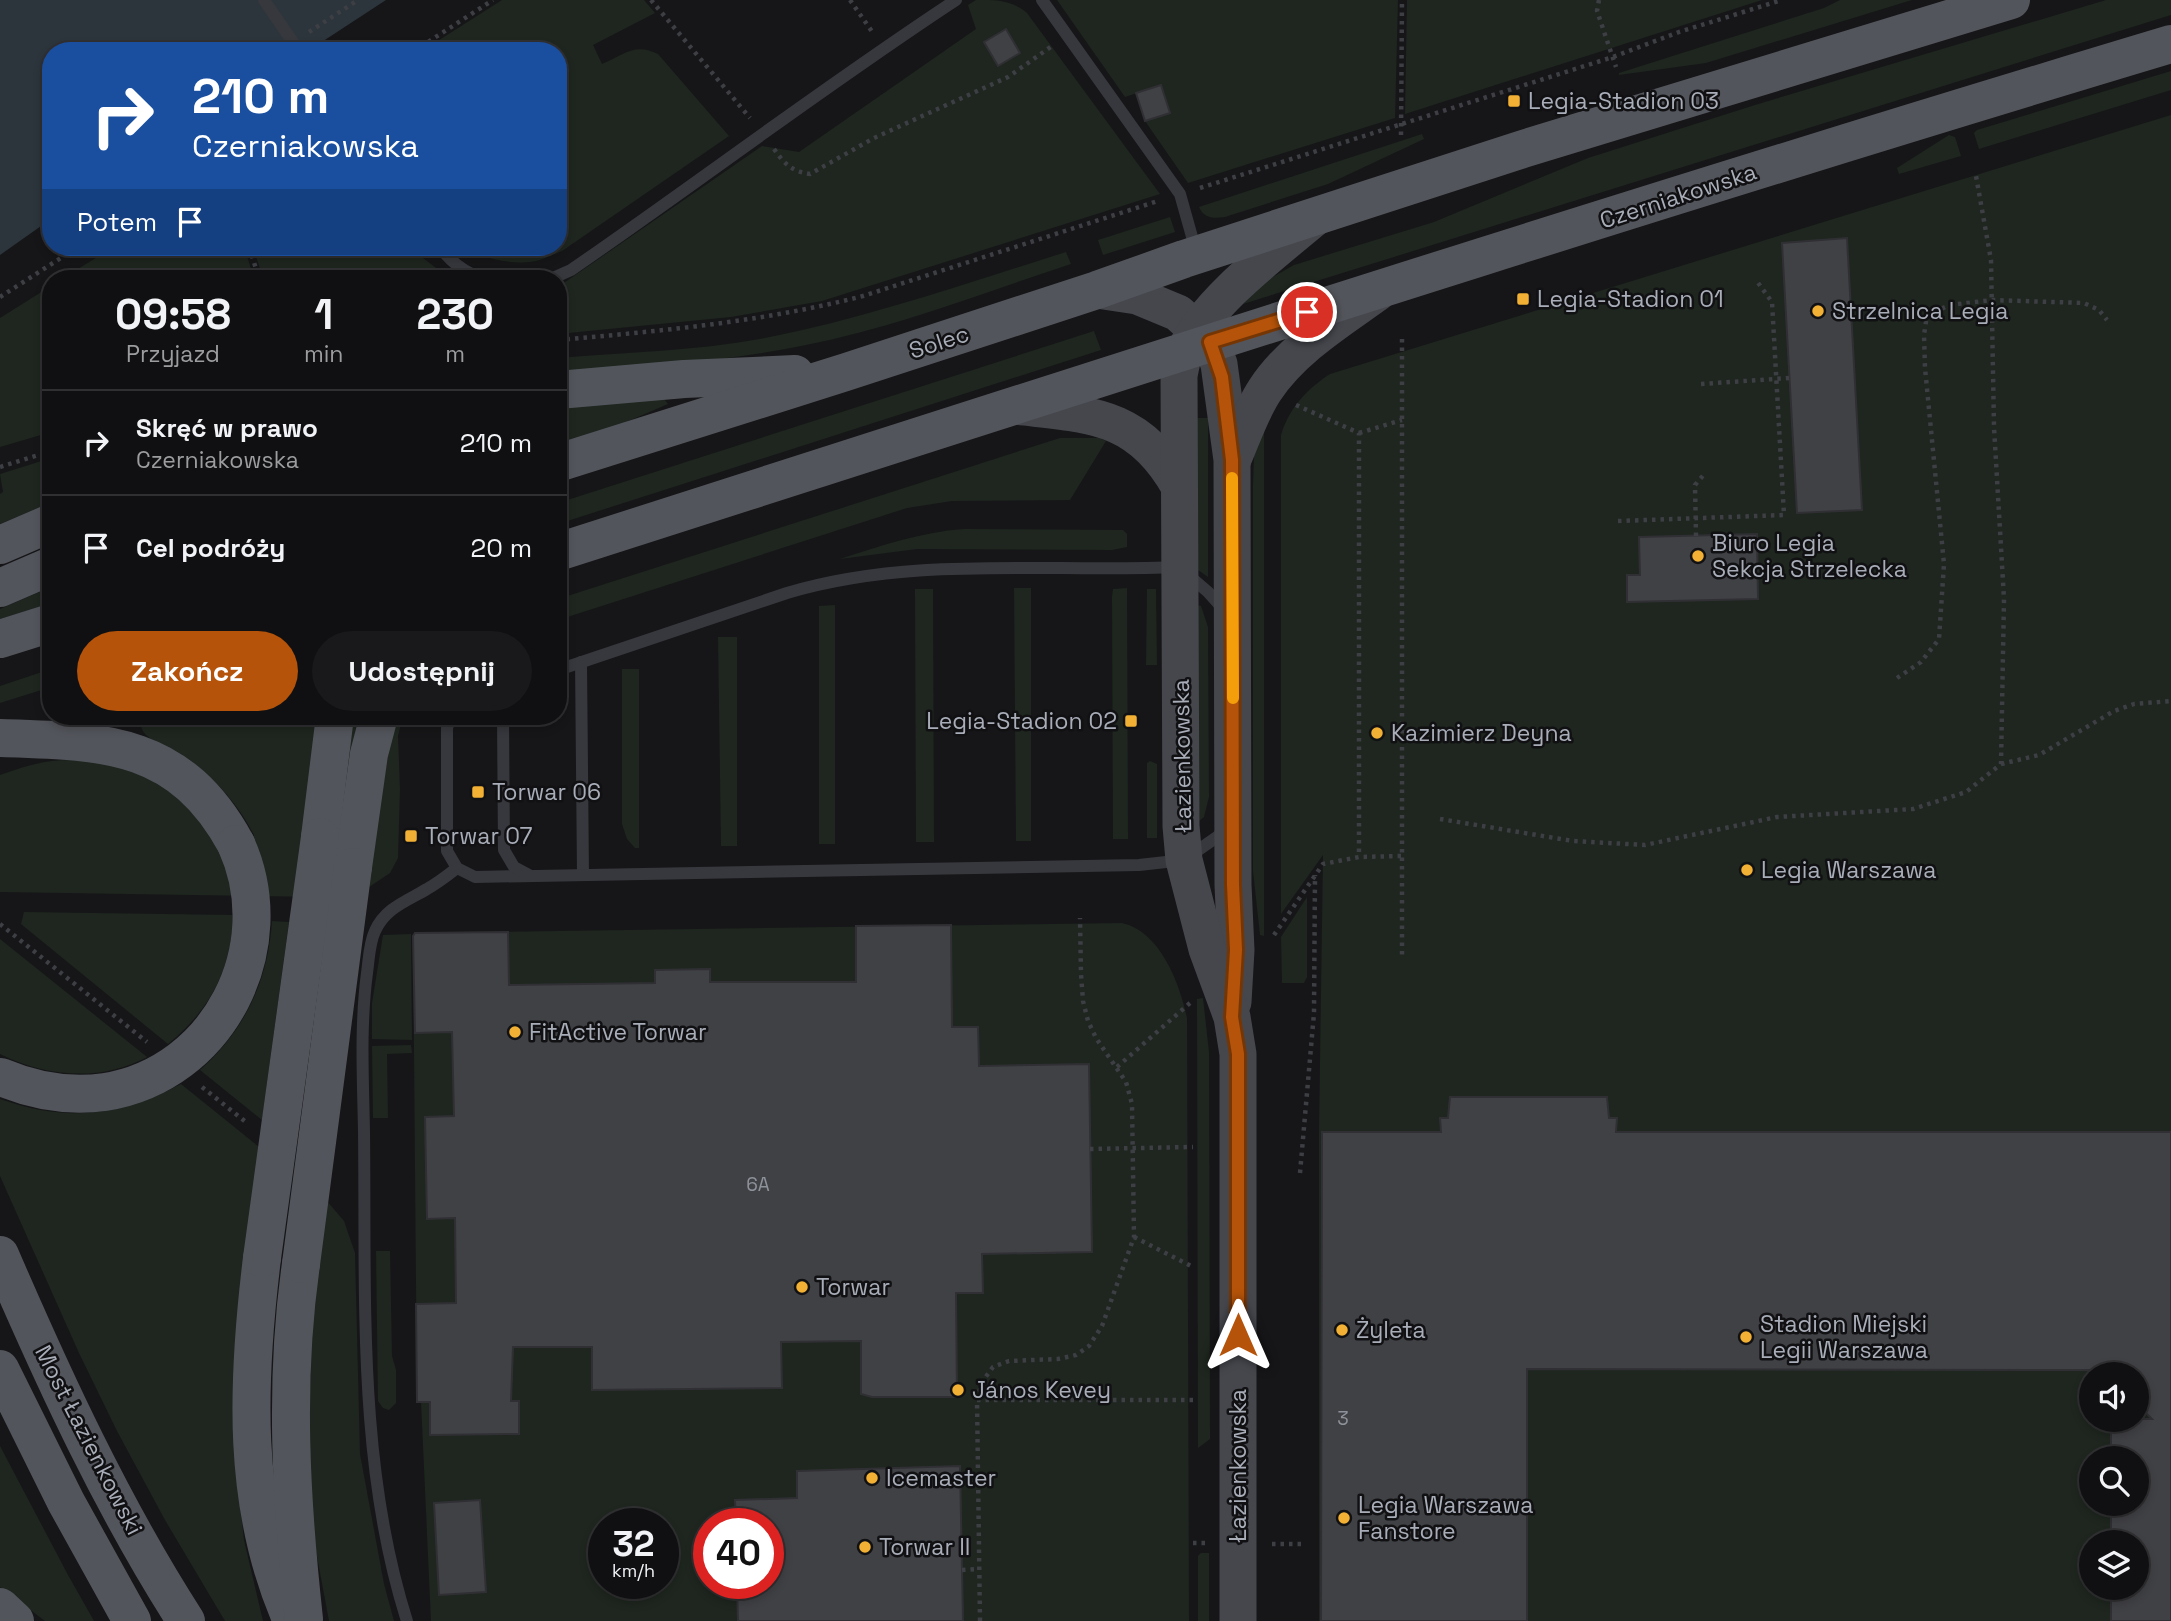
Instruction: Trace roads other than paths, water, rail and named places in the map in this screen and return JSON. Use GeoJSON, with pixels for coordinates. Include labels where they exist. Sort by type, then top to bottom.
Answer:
{"type":"FeatureCollection","features":[{"type":"Feature","properties":{"kind":"main road"},"geometry":{"type":"LineString","coordinates":[[1318,216],[1522,149],[2011,0]]}},
{"type":"Feature","properties":{"kind":"main road","name":"Czerniakowska"},"geometry":{"type":"LineString","coordinates":[[1198,340],[1380,290],[2171,44]]}},
{"type":"Feature","properties":{"kind":"main road","name":"Solec"},"geometry":{"type":"LineString","coordinates":[[567,460],[846,372],[1318,216]]}},
{"type":"Feature","properties":{"kind":"main road"},"geometry":{"type":"LineString","coordinates":[[567,549],[1014,406],[1198,340]]}},
{"type":"Feature","properties":{"kind":"main road"},"geometry":{"type":"LineString","coordinates":[[567,389],[684,379],[846,372]]}},
{"type":"Feature","properties":{"kind":"main road"},"geometry":{"type":"LineString","coordinates":[[0,545],[42,527]]}},
{"type":"Feature","properties":{"kind":"main road"},"geometry":{"type":"LineString","coordinates":[[0,588],[42,570]]}},
{"type":"Feature","properties":{"kind":"main road"},"geometry":{"type":"LineString","coordinates":[[4,639],[42,626]]}},
{"type":"Feature","properties":{"kind":"main road"},"geometry":{"type":"LineString","coordinates":[[0,732],[42,718]]}},
{"type":"Feature","properties":{"kind":"main road"},"geometry":{"type":"LineString","coordinates":[[292,1621],[267,1553],[255,1489],[251,1382],[262,1258],[334,725]]}},
{"type":"Feature","properties":{"kind":"main road"},"geometry":{"type":"LineString","coordinates":[[304,1621],[291,1431],[293,1338],[353,867],[369,754],[377,725]]}},
{"type":"Feature","properties":{"kind":"main road"},"geometry":{"type":"LineString","coordinates":[[0,738],[92,742],[124,749],[156,761],[187,781],[225,823],[236,844],[251,896],[252,929],[250,949],[238,989],[227,1009],[198,1045],[154,1076],[105,1092],[75,1094],[50,1092],[0,1077]]}},
{"type":"Feature","properties":{"kind":"main road","name":"Most Łazienkowski"},"geometry":{"type":"LineString","coordinates":[[0,1255],[89,1447],[186,1621]]}},
{"type":"Feature","properties":{"kind":"main road","name":"Most Łazienkowski"},"geometry":{"type":"LineString","coordinates":[[0,1369],[66,1502],[132,1621]]}},
{"type":"Feature","properties":{"kind":"main road"},"geometry":{"type":"LineString","coordinates":[[0,1607],[15,1621]]}},
{"type":"Feature","properties":{"kind":"street"},"geometry":{"type":"LineString","coordinates":[[1097,290],[1137,296],[1178,313],[1198,340],[1238,284],[1318,216]]}},
{"type":"Feature","properties":{"kind":"street","name":"Łazienkowska"},"geometry":{"type":"LineString","coordinates":[[1232,460],[1266,387],[1312,340],[1380,290]]}},
{"type":"Feature","properties":{"kind":"street","name":"Łazienkowska"},"geometry":{"type":"LineString","coordinates":[[1232,1017],[1236,950],[1232,460],[1222,377],[1198,340],[1179,375],[1181,826],[1184,860],[1207,949],[1232,1017],[1238,1054],[1238,1621]]}},
{"type":"Feature","properties":{"kind":"street"},"geometry":{"type":"LineString","coordinates":[[1014,406],[1082,414],[1115,424],[1152,448],[1179,486]]}},
{"type":"Feature","properties":{"kind":"lane"},"geometry":{"type":"LineString","coordinates":[[264,0],[293,42]]}},
{"type":"Feature","properties":{"kind":"lane"},"geometry":{"type":"LineString","coordinates":[[567,272],[675,198],[883,48],[956,0]]}},
{"type":"Feature","properties":{"kind":"lane"},"geometry":{"type":"LineString","coordinates":[[1042,0],[1180,194],[1198,254]]}},
{"type":"Feature","properties":{"kind":"lane"},"geometry":{"type":"LineString","coordinates":[[446,256],[464,270]]}},
{"type":"Feature","properties":{"kind":"lane"},"geometry":{"type":"LineString","coordinates":[[567,667],[786,593],[875,573],[914,570],[1180,567],[1208,592],[1232,620]]}},
{"type":"Feature","properties":{"kind":"lane"},"geometry":{"type":"LineString","coordinates":[[581,662],[583,875]]}},
{"type":"Feature","properties":{"kind":"lane"},"geometry":{"type":"LineString","coordinates":[[448,725],[447,851],[457,868],[475,877],[1120,866],[1184,860],[1233,825]]}},
{"type":"Feature","properties":{"kind":"lane"},"geometry":{"type":"LineString","coordinates":[[503,725],[504,850],[514,867],[532,876]]}},
{"type":"Feature","properties":{"kind":"lane"},"geometry":{"type":"LineString","coordinates":[[407,1621],[381,1516],[373,1456],[367,1370],[362,1013],[370,950],[379,922],[392,908],[428,889],[457,868]]}},
{"type":"Feature","properties":{"kind":"place","name":"Legia-Stadion 03"},"geometry":{"type":"Point","coordinates":[1514,101]}},
{"type":"Feature","properties":{"kind":"place","name":"Legia-Stadion 01"},"geometry":{"type":"Point","coordinates":[1523,299]}},
{"type":"Feature","properties":{"kind":"place","name":"Strzelnica Legia"},"geometry":{"type":"Point","coordinates":[1818,311]}},
{"type":"Feature","properties":{"kind":"place","name":"Biuro Legia Sekcja Strzelecka"},"geometry":{"type":"Point","coordinates":[1698,556]}},
{"type":"Feature","properties":{"kind":"place","name":"Legia-Stadion 02"},"geometry":{"type":"Point","coordinates":[1131,721]}},
{"type":"Feature","properties":{"kind":"place","name":"Kazimierz Deyna"},"geometry":{"type":"Point","coordinates":[1377,733]}},
{"type":"Feature","properties":{"kind":"place","name":"Torwar 06"},"geometry":{"type":"Point","coordinates":[478,792]}},
{"type":"Feature","properties":{"kind":"place","name":"Torwar 07"},"geometry":{"type":"Point","coordinates":[411,836]}},
{"type":"Feature","properties":{"kind":"place","name":"Legia Warszawa"},"geometry":{"type":"Point","coordinates":[1747,870]}},
{"type":"Feature","properties":{"kind":"place","name":"FitActive Torwar"},"geometry":{"type":"Point","coordinates":[515,1032]}},
{"type":"Feature","properties":{"kind":"place","name":"Torwar"},"geometry":{"type":"Point","coordinates":[802,1287]}},
{"type":"Feature","properties":{"kind":"place","name":"Żyleta"},"geometry":{"type":"Point","coordinates":[1342,1330]}},
{"type":"Feature","properties":{"kind":"place","name":"Stadion Miejski Legii Warszawa"},"geometry":{"type":"Point","coordinates":[1746,1337]}},
{"type":"Feature","properties":{"kind":"place","name":"János Kevey"},"geometry":{"type":"Point","coordinates":[958,1390]}},
{"type":"Feature","properties":{"kind":"place","name":"Icemaster"},"geometry":{"type":"Point","coordinates":[872,1478]}},
{"type":"Feature","properties":{"kind":"place","name":"Legia Warszawa Fanstore"},"geometry":{"type":"Point","coordinates":[1344,1518]}},
{"type":"Feature","properties":{"kind":"place","name":"Torwar II"},"geometry":{"type":"Point","coordinates":[865,1547]}}]}
